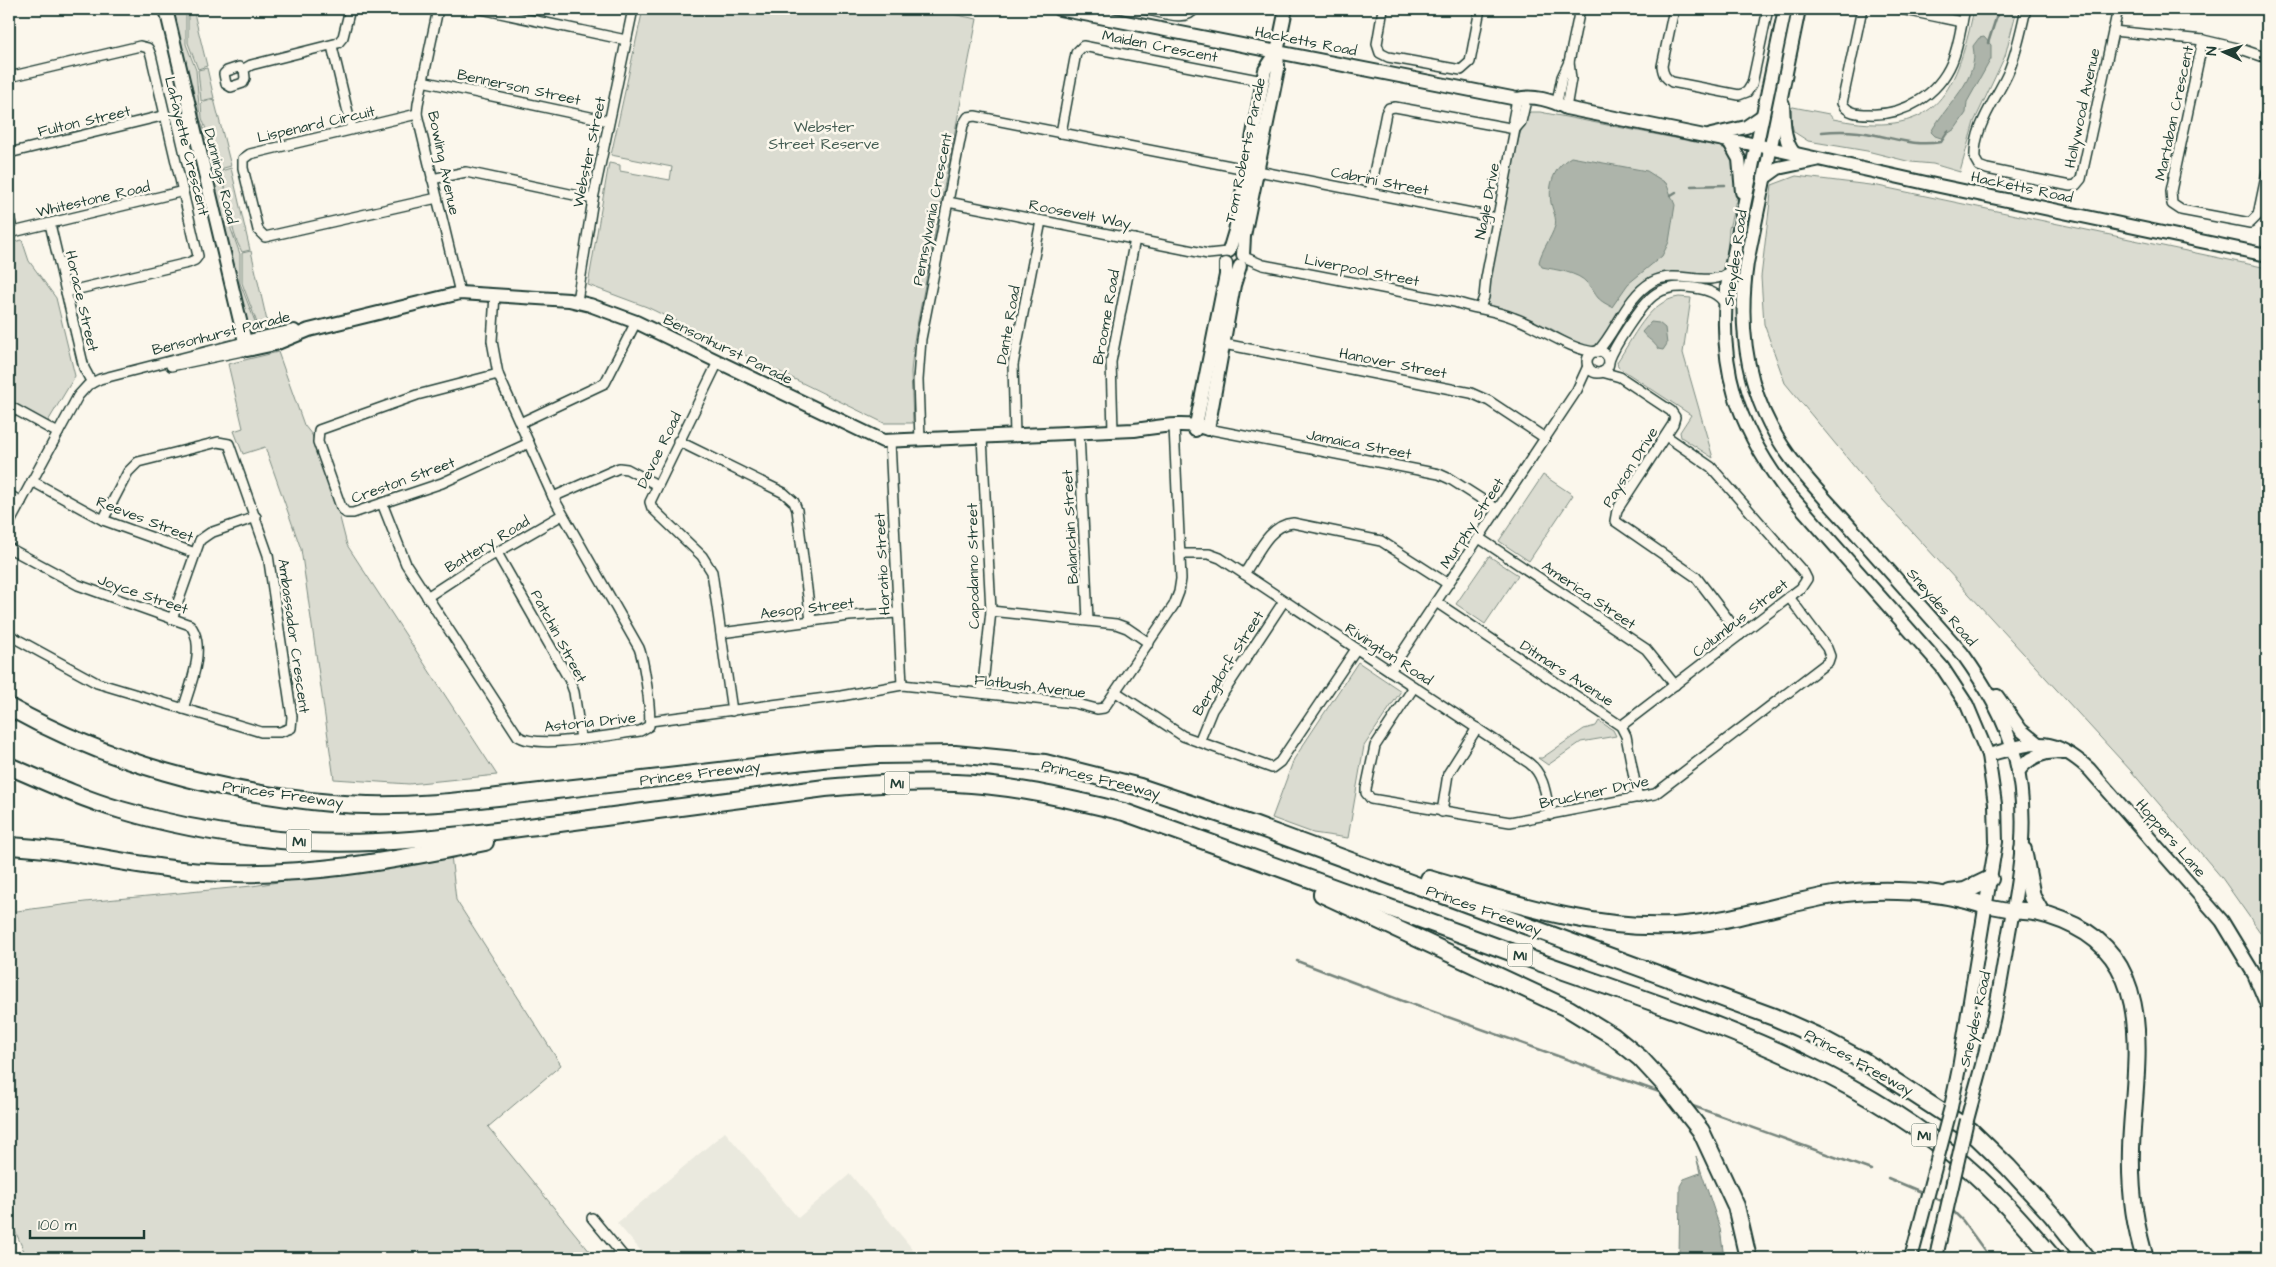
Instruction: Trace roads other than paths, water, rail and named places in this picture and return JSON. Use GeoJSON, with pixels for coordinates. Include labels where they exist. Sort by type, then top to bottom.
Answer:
{"type":"FeatureCollection","features":[{"type":"Feature","properties":{"kind":"highway","name":"Princes Freeway"},"geometry":{"type":"LineString","coordinates":[[9,708],[59,733],[142,765],[188,778],[271,795],[332,803],[387,805],[457,802],[822,759],[878,755],[956,754],[1045,763],[1140,786],[1686,984],[1774,1017],[1819,1037],[1911,1090],[1971,1131],[2021,1180],[2086,1258]]}},
{"type":"Feature","properties":{"kind":"highway","name":"Princes Freeway"},"geometry":{"type":"LineString","coordinates":[[9,766],[60,788],[121,810],[192,827],[253,837],[307,842],[364,842],[468,835],[834,787],[878,783],[956,783],[1052,795],[1124,812],[1664,1007],[1803,1063],[1847,1085],[1900,1118],[1950,1153],[1994,1193],[2053,1258]]}},
{"type":"Feature","properties":{"kind":"highway"},"geometry":{"type":"LineString","coordinates":[[9,846],[37,848],[174,870],[270,873],[339,867],[436,852],[600,818]]}},
{"type":"Feature","properties":{"kind":"highway"},"geometry":{"type":"LineString","coordinates":[[1189,835],[1245,864],[1329,896],[1544,997],[1569,1009],[1613,1036],[1640,1058],[1666,1085],[1701,1131],[1736,1206],[1748,1258]]}},
{"type":"Feature","properties":{"kind":"highway"},"geometry":{"type":"LineString","coordinates":[[1311,847],[1519,904],[1585,920],[1628,926],[1674,926],[1719,920],[1854,892],[1880,890],[1935,895],[1986,906]]}},
{"type":"Feature","properties":{"kind":"highway"},"geometry":{"type":"LineString","coordinates":[[2022,850],[2032,897],[2041,914]]}},
{"type":"Feature","properties":{"kind":"highway"},"geometry":{"type":"LineString","coordinates":[[1935,895],[1965,891],[1990,880]]}},
{"type":"Feature","properties":{"kind":"highway"},"geometry":{"type":"LineString","coordinates":[[2013,911],[2023,910],[2065,920],[2089,933],[2113,957],[2123,972],[2132,996],[2137,1024],[2131,1151],[2132,1180],[2135,1213],[2146,1258]]}},
{"type":"Feature","properties":{"kind":"street","name":"Dunnings Road"},"geometry":{"type":"LineString","coordinates":[[166,9],[245,346]]}},
{"type":"Feature","properties":{"kind":"street"},"geometry":{"type":"LineString","coordinates":[[244,69],[251,65],[332,46],[343,37],[350,9]]}},
{"type":"Feature","properties":{"kind":"street","name":"Bowling Avenue"},"geometry":{"type":"LineString","coordinates":[[438,9],[422,81],[417,114],[460,294]]}},
{"type":"Feature","properties":{"kind":"street"},"geometry":{"type":"LineString","coordinates":[[481,9],[626,40]]}},
{"type":"Feature","properties":{"kind":"street","name":"Webster Street"},"geometry":{"type":"LineString","coordinates":[[577,301],[593,200],[633,9]]}},
{"type":"Feature","properties":{"kind":"street","name":"Hacketts Road"},"geometry":{"type":"LineString","coordinates":[[1059,9],[1756,145],[2267,255]]}},
{"type":"Feature","properties":{"kind":"street"},"geometry":{"type":"LineString","coordinates":[[1143,9],[1182,16],[1189,15],[1194,9]]}},
{"type":"Feature","properties":{"kind":"street","name":"Tom Roberts Parade"},"geometry":{"type":"LineString","coordinates":[[1200,428],[1226,276],[1227,257],[1278,69],[1276,52],[1286,9]]}},
{"type":"Feature","properties":{"kind":"street"},"geometry":{"type":"LineString","coordinates":[[1383,9],[1377,44],[1380,54],[1462,70],[1470,62],[1480,9]]}},
{"type":"Feature","properties":{"kind":"street"},"geometry":{"type":"LineString","coordinates":[[1559,107],[1562,77],[1569,62],[1580,9]]}},
{"type":"Feature","properties":{"kind":"street"},"geometry":{"type":"LineString","coordinates":[[1674,9],[1662,66],[1663,74],[1672,82],[1732,94],[1744,93],[1752,84],[1768,9]]}},
{"type":"Feature","properties":{"kind":"street","name":"Sneydes Road"},"geometry":{"type":"LineString","coordinates":[[1785,9],[1730,271],[1725,304],[1725,345],[1731,384],[1741,415],[1757,450],[1784,488],[1942,667],[1967,705],[1988,755],[1996,822],[1996,842],[1986,906],[1951,1107],[1911,1258]]}},
{"type":"Feature","properties":{"kind":"street","name":"Sneydes Road"},"geometry":{"type":"LineString","coordinates":[[1799,9],[1747,263],[1743,292],[1742,320],[1745,350],[1751,378],[1774,433],[1791,458],[1962,653],[1983,682],[1998,712],[2012,749],[2018,772],[2022,804],[2022,850],[1992,1025],[1967,1120],[1937,1253]]}},
{"type":"Feature","properties":{"kind":"street"},"geometry":{"type":"LineString","coordinates":[[1862,9],[1842,103],[1846,109],[1852,112],[1878,115],[1898,111],[1925,97],[1936,87],[1949,69],[1955,54],[1965,9]]}},
{"type":"Feature","properties":{"kind":"street"},"geometry":{"type":"LineString","coordinates":[[1900,9],[1962,22]]}},
{"type":"Feature","properties":{"kind":"street","name":"Hollywood Avenue"},"geometry":{"type":"LineString","coordinates":[[2026,9],[2012,63],[1987,113],[1978,137],[1975,159],[1979,166],[1987,169],[2066,186],[2073,186],[2079,182],[2118,9]]}},
{"type":"Feature","properties":{"kind":"street"},"geometry":{"type":"LineString","coordinates":[[2113,31],[2203,40],[2241,49],[2267,58]]}},
{"type":"Feature","properties":{"kind":"street","name":"Martaban Crescent"},"geometry":{"type":"LineString","coordinates":[[2203,40],[2171,191],[2172,204],[2181,210],[2250,223],[2258,215],[2267,172]]}},
{"type":"Feature","properties":{"kind":"street","name":"Lafayette Crescent"},"geometry":{"type":"LineString","coordinates":[[9,77],[144,46],[148,48],[151,55],[198,251],[195,260],[66,292]]}},
{"type":"Feature","properties":{"kind":"street"},"geometry":{"type":"LineString","coordinates":[[332,46],[352,130]]}},
{"type":"Feature","properties":{"kind":"street","name":"Maiden Crescent"},"geometry":{"type":"LineString","coordinates":[[1061,133],[1076,53],[1083,46],[1263,81]]}},
{"type":"Feature","properties":{"kind":"street","name":"Tom Roberts Parade"},"geometry":{"type":"LineString","coordinates":[[1200,428],[1224,344],[1234,285],[1242,260],[1263,81],[1266,67],[1276,52]]}},
{"type":"Feature","properties":{"kind":"street","name":"Bennerson Street"},"geometry":{"type":"LineString","coordinates":[[422,81],[609,120]]}},
{"type":"Feature","properties":{"kind":"street"},"geometry":{"type":"LineString","coordinates":[[1782,89],[1786,139],[1789,148],[1794,153]]}},
{"type":"Feature","properties":{"kind":"street","name":"Nagle Drive"},"geometry":{"type":"LineString","coordinates":[[1480,305],[1515,129],[1521,122],[1523,100]]}},
{"type":"Feature","properties":{"kind":"street"},"geometry":{"type":"LineString","coordinates":[[1370,193],[1386,113],[1389,108],[1395,106],[1515,129]]}},
{"type":"Feature","properties":{"kind":"street","name":"Lispenard Circuit"},"geometry":{"type":"LineString","coordinates":[[417,114],[250,154],[244,157],[243,168],[258,230],[262,236],[272,237],[437,198]]}},
{"type":"Feature","properties":{"kind":"street","name":"Fulton Street"},"geometry":{"type":"LineString","coordinates":[[9,153],[166,116]]}},
{"type":"Feature","properties":{"kind":"street","name":"Pennsylvania Crescent"},"geometry":{"type":"LineString","coordinates":[[920,440],[918,380],[921,339],[963,125],[968,117],[975,116],[1252,170]]}},
{"type":"Feature","properties":{"kind":"street"},"geometry":{"type":"LineString","coordinates":[[1707,136],[1746,127],[1762,116]]}},
{"type":"Feature","properties":{"kind":"street"},"geometry":{"type":"LineString","coordinates":[[1729,141],[1739,158],[1743,212]]}},
{"type":"Feature","properties":{"kind":"street"},"geometry":{"type":"LineString","coordinates":[[1764,178],[1778,168],[1820,159]]}},
{"type":"Feature","properties":{"kind":"street","name":"Cabrini Street"},"geometry":{"type":"LineString","coordinates":[[1252,170],[1497,218]]}},
{"type":"Feature","properties":{"kind":"street"},"geometry":{"type":"LineString","coordinates":[[432,179],[466,172],[593,200]]}},
{"type":"Feature","properties":{"kind":"street","name":"Whitestone Road"},"geometry":{"type":"LineString","coordinates":[[11,233],[184,191]]}},
{"type":"Feature","properties":{"kind":"street","name":"Roosevelt Way"},"geometry":{"type":"LineString","coordinates":[[948,202],[1227,257]]}},
{"type":"Feature","properties":{"kind":"street"},"geometry":{"type":"LineString","coordinates":[[9,216],[11,233]]}},
{"type":"Feature","properties":{"kind":"street","name":"Dante Road"},"geometry":{"type":"LineString","coordinates":[[1015,435],[1013,365],[1041,221]]}},
{"type":"Feature","properties":{"kind":"street","name":"Horace Street"},"geometry":{"type":"LineString","coordinates":[[50,224],[84,368],[92,383]]}},
{"type":"Feature","properties":{"kind":"street","name":"Broome Road"},"geometry":{"type":"LineString","coordinates":[[1113,431],[1110,362],[1135,239]]}},
{"type":"Feature","properties":{"kind":"street"},"geometry":{"type":"LineString","coordinates":[[1227,257],[1231,268],[1242,260]]}},
{"type":"Feature","properties":{"kind":"street","name":"Liverpool Street"},"geometry":{"type":"LineString","coordinates":[[1242,260],[1455,302],[1467,307],[1480,305],[1491,312],[1503,314],[1537,327],[1576,348],[1596,352]]}},
{"type":"Feature","properties":{"kind":"street"},"geometry":{"type":"LineString","coordinates":[[1725,304],[1708,291],[1679,287],[1659,291],[1642,306],[1613,349],[1609,363],[1600,372],[1594,372],[1588,364],[1589,357],[1607,340],[1635,298],[1648,285],[1661,279],[1676,276],[1714,280],[1724,277],[1730,271]]}},
{"type":"Feature","properties":{"kind":"street","name":"Bensonhurst Parade"},"geometry":{"type":"LineString","coordinates":[[92,383],[245,346],[275,344],[309,330],[460,294],[496,295],[577,301],[636,322],[871,437],[890,442],[1200,428]]}},
{"type":"Feature","properties":{"kind":"street","name":"Astoria Drive"},"geometry":{"type":"LineString","coordinates":[[382,503],[400,552],[427,597],[518,736],[527,741],[551,742],[644,730],[649,726],[650,721],[642,658],[639,648],[553,498],[498,374],[492,341],[496,295]]}},
{"type":"Feature","properties":{"kind":"street"},"geometry":{"type":"LineString","coordinates":[[520,423],[605,383],[636,322]]}},
{"type":"Feature","properties":{"kind":"street","name":"Hanover Street"},"geometry":{"type":"LineString","coordinates":[[1224,344],[1471,393],[1489,401],[1545,438]]}},
{"type":"Feature","properties":{"kind":"street","name":"Liverpool Street"},"geometry":{"type":"LineString","coordinates":[[1576,348],[1588,364]]}},
{"type":"Feature","properties":{"kind":"street"},"geometry":{"type":"LineString","coordinates":[[1596,352],[1604,354],[1609,363]]}},
{"type":"Feature","properties":{"kind":"street","name":"Devoe Road"},"geometry":{"type":"LineString","coordinates":[[718,362],[650,500],[652,508],[702,556],[712,572],[732,711]]}},
{"type":"Feature","properties":{"kind":"street","name":"Payson Drive"},"geometry":{"type":"LineString","coordinates":[[1609,363],[1620,377],[1673,412],[1674,422],[1617,510],[1615,521],[1696,577],[1740,635]]}},
{"type":"Feature","properties":{"kind":"street","name":"Murphy Street"},"geometry":{"type":"LineString","coordinates":[[1390,671],[1577,390],[1588,364]]}},
{"type":"Feature","properties":{"kind":"street","name":"Payson Drive"},"geometry":{"type":"LineString","coordinates":[[1600,372],[1620,377]]}},
{"type":"Feature","properties":{"kind":"street","name":"Murphy Street"},"geometry":{"type":"LineString","coordinates":[[1577,390],[1600,372]]}},
{"type":"Feature","properties":{"kind":"street","name":"Creston Street"},"geometry":{"type":"LineString","coordinates":[[498,374],[417,395],[319,430],[318,442],[344,512],[353,513],[442,483],[529,443]]}},
{"type":"Feature","properties":{"kind":"street"},"geometry":{"type":"LineString","coordinates":[[9,524],[81,392],[92,383]]}},
{"type":"Feature","properties":{"kind":"street"},"geometry":{"type":"LineString","coordinates":[[9,406],[58,433]]}},
{"type":"Feature","properties":{"kind":"street","name":"Jamaica Street"},"geometry":{"type":"LineString","coordinates":[[1200,428],[1439,474],[1450,478],[1497,509]]}},
{"type":"Feature","properties":{"kind":"street","name":"Flatbush Avenue"},"geometry":{"type":"LineString","coordinates":[[650,721],[732,711],[902,685],[1074,703],[1097,709],[1107,706],[1177,599],[1181,579],[1174,429]]}},
{"type":"Feature","properties":{"kind":"street","name":"Balanchin Street"},"geometry":{"type":"LineString","coordinates":[[1079,433],[1088,620]]}},
{"type":"Feature","properties":{"kind":"street","name":"Columbus Street"},"geometry":{"type":"LineString","coordinates":[[1621,726],[1804,585],[1807,579],[1804,573],[1711,467],[1666,436]]}},
{"type":"Feature","properties":{"kind":"street","name":"Capodanno Street"},"geometry":{"type":"LineString","coordinates":[[982,437],[991,611],[982,693]]}},
{"type":"Feature","properties":{"kind":"street","name":"Ambassador Crescent"},"geometry":{"type":"LineString","coordinates":[[9,635],[97,683],[261,732],[287,731],[292,725],[270,564],[256,517],[229,444],[223,441],[138,462],[128,472],[103,520]]}},
{"type":"Feature","properties":{"kind":"street"},"geometry":{"type":"LineString","coordinates":[[678,441],[784,493],[794,502],[797,510],[811,621]]}},
{"type":"Feature","properties":{"kind":"street","name":"Horatio Street"},"geometry":{"type":"LineString","coordinates":[[890,442],[902,685]]}},
{"type":"Feature","properties":{"kind":"street"},"geometry":{"type":"LineString","coordinates":[[553,498],[619,468],[627,469],[657,485]]}},
{"type":"Feature","properties":{"kind":"street","name":"Reeves Street"},"geometry":{"type":"LineString","coordinates":[[32,481],[103,520],[195,553]]}},
{"type":"Feature","properties":{"kind":"street"},"geometry":{"type":"LineString","coordinates":[[9,495],[21,502]]}},
{"type":"Feature","properties":{"kind":"street","name":"Battery Road"},"geometry":{"type":"LineString","coordinates":[[427,597],[562,515]]}},
{"type":"Feature","properties":{"kind":"street"},"geometry":{"type":"LineString","coordinates":[[172,618],[200,540],[205,535],[256,517]]}},
{"type":"Feature","properties":{"kind":"street"},"geometry":{"type":"LineString","coordinates":[[1244,574],[1274,530],[1285,524],[1293,523],[1381,541],[1448,584]]}},
{"type":"Feature","properties":{"kind":"street","name":"America Street"},"geometry":{"type":"LineString","coordinates":[[1479,538],[1646,649],[1674,685]]}},
{"type":"Feature","properties":{"kind":"street","name":"Joyce Street"},"geometry":{"type":"LineString","coordinates":[[9,548],[78,586],[172,618],[192,627],[197,653],[196,666],[183,709]]}},
{"type":"Feature","properties":{"kind":"street","name":"Patchin Street"},"geometry":{"type":"LineString","coordinates":[[497,553],[570,680],[574,692],[581,739]]}},
{"type":"Feature","properties":{"kind":"street","name":"Rivington Road"},"geometry":{"type":"LineString","coordinates":[[1180,554],[1214,556],[1535,767],[1542,780],[1550,815]]}},
{"type":"Feature","properties":{"kind":"street","name":"Bruckner Drive"},"geometry":{"type":"LineString","coordinates":[[1414,687],[1375,746],[1371,756],[1366,794],[1375,800],[1510,822],[1655,794],[1828,662],[1830,656],[1827,648],[1788,597]]}},
{"type":"Feature","properties":{"kind":"street","name":"Bergdorf Street"},"geometry":{"type":"LineString","coordinates":[[1199,742],[1212,710],[1284,601]]}},
{"type":"Feature","properties":{"kind":"street","name":"Ditmars Avenue"},"geometry":{"type":"LineString","coordinates":[[1436,602],[1621,726],[1626,736],[1638,798]]}},
{"type":"Feature","properties":{"kind":"street"},"geometry":{"type":"LineString","coordinates":[[991,611],[1088,620],[1124,626],[1149,643]]}},
{"type":"Feature","properties":{"kind":"street","name":"Aesop Street"},"geometry":{"type":"LineString","coordinates":[[721,633],[849,616],[898,613]]}},
{"type":"Feature","properties":{"kind":"street"},"geometry":{"type":"LineString","coordinates":[[1116,692],[1179,733],[1265,767],[1272,768],[1277,766],[1356,649]]}},
{"type":"Feature","properties":{"kind":"street"},"geometry":{"type":"LineString","coordinates":[[1983,682],[1998,696],[2021,730],[2037,743]]}},
{"type":"Feature","properties":{"kind":"street"},"geometry":{"type":"LineString","coordinates":[[1442,812],[1448,774],[1477,728]]}},
{"type":"Feature","properties":{"kind":"street","name":"Hoppers Lane"},"geometry":{"type":"LineString","coordinates":[[1988,755],[2037,743],[2056,746],[2074,755],[2089,769],[2222,921],[2250,967],[2267,1005]]}},
{"type":"Feature","properties":{"kind":"street"},"geometry":{"type":"LineString","coordinates":[[2018,772],[2028,760],[2047,753],[2054,752],[2074,755]]}},
{"type":"Feature","properties":{"kind":"street"},"geometry":{"type":"LineString","coordinates":[[1986,906],[2013,911]]}},
{"type":"Feature","properties":{"kind":"street"},"geometry":{"type":"LineString","coordinates":[[592,1218],[625,1258]]}},
{"type":"Feature","properties":{"kind":"waterway"},"geometry":{"type":"LineString","coordinates":[[1988,43],[1999,9]]}},
{"type":"Feature","properties":{"kind":"waterway"},"geometry":{"type":"LineString","coordinates":[[1822,132],[1856,132],[1908,142],[1932,143],[1941,142],[1948,131]]}},
{"type":"Feature","properties":{"kind":"waterway"},"geometry":{"type":"LineString","coordinates":[[1691,186],[1725,185]]}},
{"type":"Feature","properties":{"kind":"waterway"},"geometry":{"type":"LineString","coordinates":[[1671,195],[1676,192]]}},
{"type":"Feature","properties":{"kind":"waterway"},"geometry":{"type":"LineString","coordinates":[[1297,961],[1400,1000],[1662,1093]]}},
{"type":"Feature","properties":{"kind":"waterway"},"geometry":{"type":"LineString","coordinates":[[1690,1105],[1871,1170]]}},
{"type":"Feature","properties":{"kind":"waterway"},"geometry":{"type":"LineString","coordinates":[[1888,1178],[1924,1193]]}},
{"type":"Feature","properties":{"kind":"waterway"},"geometry":{"type":"LineString","coordinates":[[1931,1196],[1944,1202]]}},
{"type":"Feature","properties":{"kind":"waterway"},"geometry":{"type":"LineString","coordinates":[[1952,1210],[1963,1221],[1990,1258]]}},
{"type":"Feature","properties":{"kind":"park label","name":"Webster Street Reserve"},"geometry":{"type":"Point","coordinates":[824,136]}}]}
